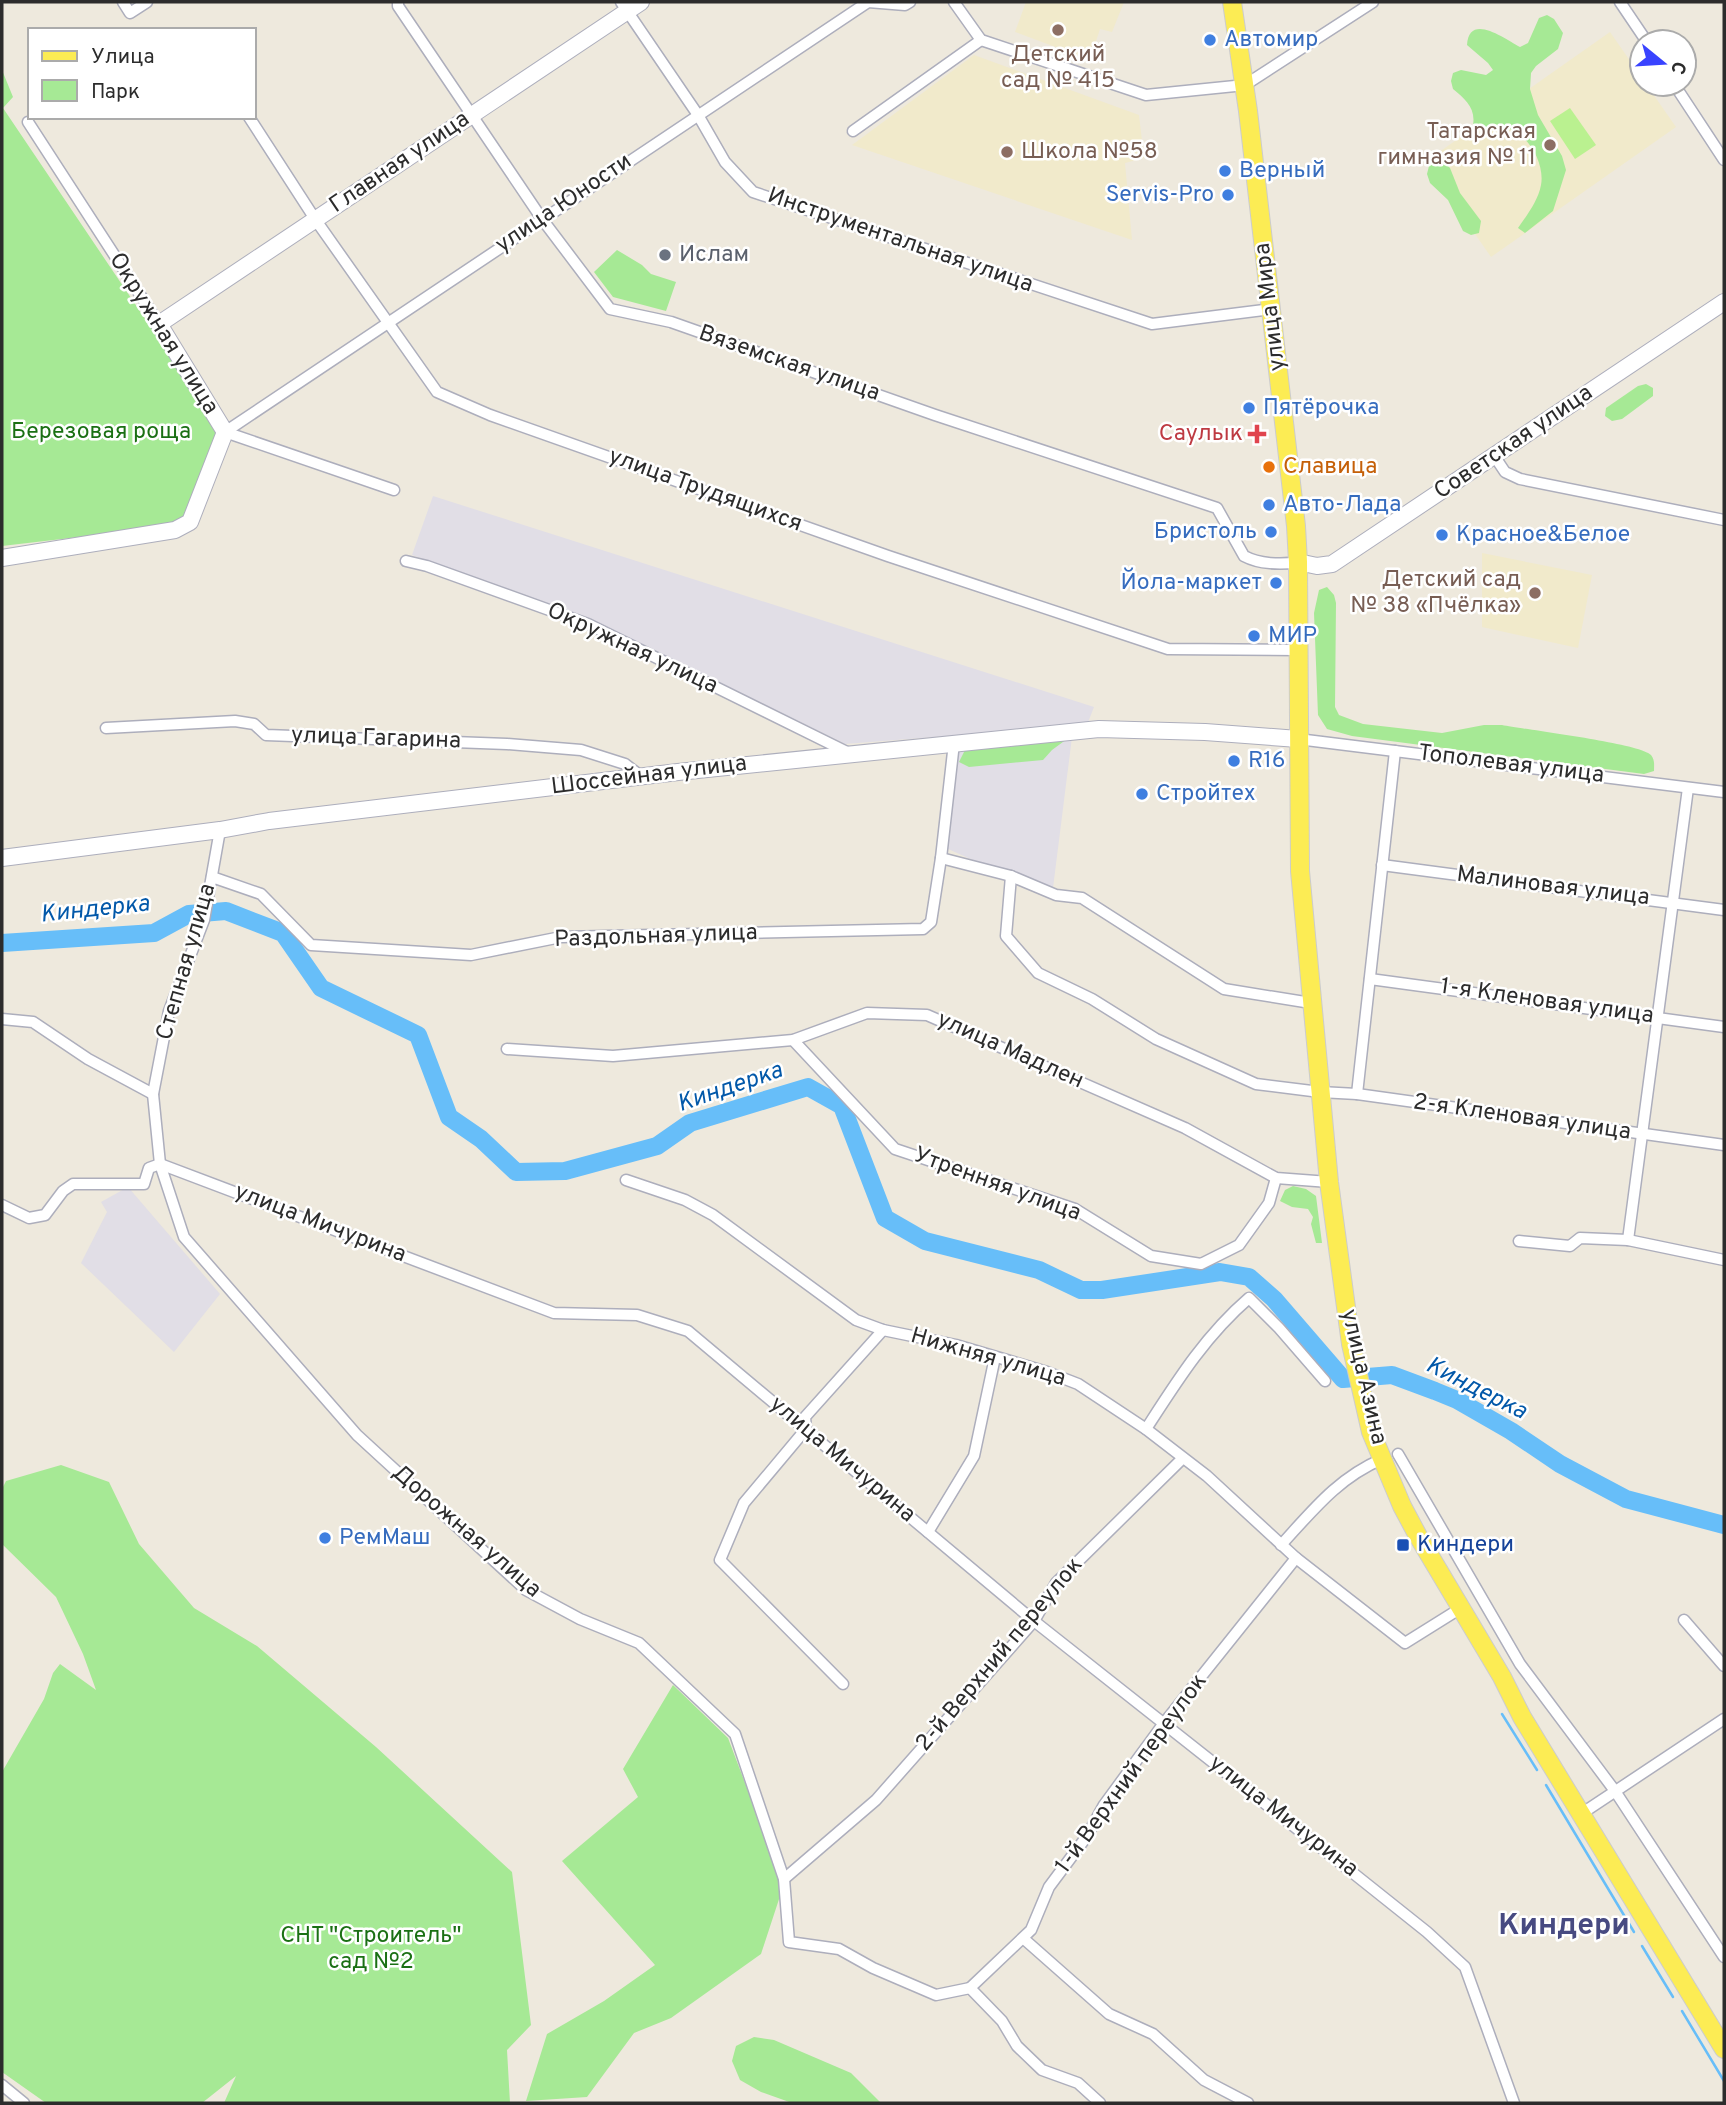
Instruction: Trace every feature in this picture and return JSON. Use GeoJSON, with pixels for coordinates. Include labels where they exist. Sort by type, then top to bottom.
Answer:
{"type":"FeatureCollection","features":[{"type":"Feature","properties":{"kind":"main road","name":"улица Мира"},"geometry":{"type":"LineString","coordinates":[[1232,2],[1245,85],[1272,309],[1298,562],[1298,739]]}},
{"type":"Feature","properties":{"kind":"main road","name":"улица Азина"},"geometry":{"type":"LineString","coordinates":[[1298,739],[1300,871],[1329,1182],[1351,1344],[1371,1432],[1390,1457],[1414,1529],[1502,1677],[1522,1717],[1724,2049]]}},
{"type":"Feature","properties":{"kind":"street"},"geometry":{"type":"LineString","coordinates":[[123,2],[130,13],[147,2]]}},
{"type":"Feature","properties":{"kind":"street","name":"улица Юности"},"geometry":{"type":"LineString","coordinates":[[225,432],[868,2],[905,5],[910,2]]}},
{"type":"Feature","properties":{"kind":"street"},"geometry":{"type":"LineString","coordinates":[[954,2],[981,40],[1146,95],[1245,85],[1373,2]]}},
{"type":"Feature","properties":{"kind":"street"},"geometry":{"type":"LineString","coordinates":[[1620,2],[1638,28]]}},
{"type":"Feature","properties":{"kind":"street","name":"Вяземская улица"},"geometry":{"type":"LineString","coordinates":[[400,3],[471,116],[542,219],[610,309],[671,322],[935,415],[1217,508],[1244,556],[1251,560],[1275,563],[1298,562]]}},
{"type":"Feature","properties":{"kind":"street","name":"Инструментальная улица"},"geometry":{"type":"LineString","coordinates":[[630,5],[724,162],[753,192],[1152,324],[1272,309]]}},
{"type":"Feature","properties":{"kind":"street","name":"Главная улица"},"geometry":{"type":"LineString","coordinates":[[159,324],[471,116],[630,5]]}},
{"type":"Feature","properties":{"kind":"street"},"geometry":{"type":"LineString","coordinates":[[853,131],[981,40]]}},
{"type":"Feature","properties":{"kind":"street"},"geometry":{"type":"LineString","coordinates":[[1683,98],[1724,160]]}},
{"type":"Feature","properties":{"kind":"street","name":"улица Трудящихся"},"geometry":{"type":"LineString","coordinates":[[250,119],[315,219],[437,392],[490,415],[888,556],[1168,649],[1298,650]]}},
{"type":"Feature","properties":{"kind":"street","name":"Окружная улица"},"geometry":{"type":"LineString","coordinates":[[28,122],[159,324],[225,432],[394,490]]}},
{"type":"Feature","properties":{"kind":"street","name":"Советская улица"},"geometry":{"type":"LineString","coordinates":[[1298,562],[1317,566],[1332,564],[1724,302]]}},
{"type":"Feature","properties":{"kind":"street"},"geometry":{"type":"LineString","coordinates":[[2,558],[175,530],[190,522],[225,432]]}},
{"type":"Feature","properties":{"kind":"street"},"geometry":{"type":"LineString","coordinates":[[1495,457],[1506,472],[1520,479],[1724,520]]}},
{"type":"Feature","properties":{"kind":"street","name":"Окружная улица"},"geometry":{"type":"LineString","coordinates":[[406,561],[427,566],[588,624],[850,754]]}},
{"type":"Feature","properties":{"kind":"street","name":"улица Гагарина"},"geometry":{"type":"LineString","coordinates":[[106,728],[235,721],[254,724],[266,735],[507,744],[581,750],[625,764],[642,777]]}},
{"type":"Feature","properties":{"kind":"street","name":"Шоссейная улица"},"geometry":{"type":"LineString","coordinates":[[2,858],[220,830],[269,821],[642,777],[1099,729],[1205,732],[1298,739]]}},
{"type":"Feature","properties":{"kind":"street","name":"Тополевая улица"},"geometry":{"type":"LineString","coordinates":[[1298,739],[1724,792]]}},
{"type":"Feature","properties":{"kind":"street","name":"Раздольная улица"},"geometry":{"type":"LineString","coordinates":[[212,877],[261,894],[311,945],[471,955],[561,937],[923,929],[931,922],[942,858],[954,744]]}},
{"type":"Feature","properties":{"kind":"street"},"geometry":{"type":"LineString","coordinates":[[1357,1094],[1395,751]]}},
{"type":"Feature","properties":{"kind":"street"},"geometry":{"type":"LineString","coordinates":[[601,755],[608,766],[608,781]]}},
{"type":"Feature","properties":{"kind":"street"},"geometry":{"type":"LineString","coordinates":[[1629,1240],[1688,788]]}},
{"type":"Feature","properties":{"kind":"street","name":"Степная улица"},"geometry":{"type":"LineString","coordinates":[[153,1094],[169,1011],[204,920],[220,830]]}},
{"type":"Feature","properties":{"kind":"street"},"geometry":{"type":"LineString","coordinates":[[942,858],[1011,876],[1056,895],[1082,898],[1224,989],[1311,1003]]}},
{"type":"Feature","properties":{"kind":"street","name":"Малиновая улица"},"geometry":{"type":"LineString","coordinates":[[1382,865],[1724,910]]}},
{"type":"Feature","properties":{"kind":"street","name":"2-я Кленовая улица"},"geometry":{"type":"LineString","coordinates":[[1011,876],[1006,936],[1038,973],[1092,999],[1156,1039],[1256,1084],[1357,1094],[1724,1145]]}},
{"type":"Feature","properties":{"kind":"street","name":"1-я Кленовая улица"},"geometry":{"type":"LineString","coordinates":[[1370,979],[1724,1027]]}},
{"type":"Feature","properties":{"kind":"street","name":"улица Мадлен"},"geometry":{"type":"LineString","coordinates":[[507,1049],[613,1056],[793,1040],[867,1013],[927,1015],[1185,1128],[1276,1178],[1329,1182]]}},
{"type":"Feature","properties":{"kind":"street"},"geometry":{"type":"LineString","coordinates":[[2,1019],[33,1022],[88,1059],[153,1094]]}},
{"type":"Feature","properties":{"kind":"street","name":"Утренняя улица"},"geometry":{"type":"LineString","coordinates":[[793,1040],[895,1149],[1075,1209],[1151,1256],[1201,1264],[1240,1245],[1269,1203],[1276,1178]]}},
{"type":"Feature","properties":{"kind":"street","name":"Дорожная улица"},"geometry":{"type":"LineString","coordinates":[[153,1094],[160,1164],[184,1237],[357,1435],[526,1590],[580,1619],[639,1643],[736,1734],[784,1879],[789,1942],[839,1949],[873,1968],[936,1995],[970,1989]]}},
{"type":"Feature","properties":{"kind":"street"},"geometry":{"type":"LineString","coordinates":[[2,1205],[29,1219],[45,1215],[63,1191],[72,1184],[144,1184],[149,1168],[160,1164]]}},
{"type":"Feature","properties":{"kind":"street","name":"улица Мичурина"},"geometry":{"type":"LineString","coordinates":[[160,1164],[555,1313],[637,1315],[688,1331],[1034,1621],[1427,1933],[1465,1967],[1514,2103]]}},
{"type":"Feature","properties":{"kind":"street","name":"Нижняя улица"},"geometry":{"type":"LineString","coordinates":[[626,1180],[685,1200],[713,1215],[856,1320],[883,1331],[956,1345],[1078,1384],[1146,1429],[1206,1476],[1296,1558],[1405,1643],[1461,1608]]}},
{"type":"Feature","properties":{"kind":"street"},"geometry":{"type":"LineString","coordinates":[[1518,1241],[1570,1246],[1580,1238],[1629,1240],[1724,1261]]}},
{"type":"Feature","properties":{"kind":"street"},"geometry":{"type":"LineString","coordinates":[[1146,1429],[1189,1362],[1232,1313],[1249,1298],[1325,1381]]}},
{"type":"Feature","properties":{"kind":"street"},"geometry":{"type":"LineString","coordinates":[[843,1684],[720,1560],[744,1503],[806,1429],[805,1418],[883,1331]]}},
{"type":"Feature","properties":{"kind":"street"},"geometry":{"type":"LineString","coordinates":[[928,1532],[974,1455],[995,1357]]}},
{"type":"Feature","properties":{"kind":"street"},"geometry":{"type":"LineString","coordinates":[[1281,1545],[1340,1483],[1362,1468],[1390,1457],[1514,1654],[1615,1791],[1724,1956]]}},
{"type":"Feature","properties":{"kind":"street","name":"2-й Верхний переулок"},"geometry":{"type":"LineString","coordinates":[[784,1879],[876,1800],[1034,1621],[1056,1583],[1183,1458]]}},
{"type":"Feature","properties":{"kind":"street","name":"1-й Верхний переулок"},"geometry":{"type":"LineString","coordinates":[[970,1989],[1031,1930],[1049,1887],[1087,1836],[1104,1805],[1164,1723],[1296,1558]]}},
{"type":"Feature","properties":{"kind":"street"},"geometry":{"type":"LineString","coordinates":[[1685,1620],[1724,1666]]}},
{"type":"Feature","properties":{"kind":"street"},"geometry":{"type":"LineString","coordinates":[[1581,1814],[1724,1719]]}},
{"type":"Feature","properties":{"kind":"street"},"geometry":{"type":"LineString","coordinates":[[1024,1939],[1109,2014],[1153,2034],[1205,2080],[1248,2103]]}},
{"type":"Feature","properties":{"kind":"street"},"geometry":{"type":"LineString","coordinates":[[970,1989],[1002,2021],[1017,2046],[1042,2070],[1078,2083],[1100,2103]]}},
{"type":"Feature","properties":{"kind":"street"},"geometry":{"type":"LineString","coordinates":[[2,2085],[24,2103]]}},
{"type":"Feature","properties":{"kind":"shaded area","name":"Детский сад № 415"},"geometry":{"type":"Polygon","coordinates":[[[1026,2],[1124,2],[1112,32],[1100,29],[1090,60],[1015,32],[1026,2]]]}},
{"type":"Feature","properties":{"kind":"shaded area","name":"Татарская гимназия № 11"},"geometry":{"type":"Polygon","coordinates":[[[1610,32],[1628,58],[1628,98],[1656,98],[1676,127],[1491,257],[1425,162],[1610,32]]]}},
{"type":"Feature","properties":{"kind":"shaded area","name":"Школа №58"},"geometry":{"type":"Polygon","coordinates":[[[974,55],[1139,115],[1144,158],[1125,163],[1132,240],[852,145],[974,55]]]}},
{"type":"Feature","properties":{"kind":"shaded area"},"geometry":{"type":"Polygon","coordinates":[[[433,496],[1094,707],[1087,725],[845,744],[584,616],[412,555],[433,496]]]}},
{"type":"Feature","properties":{"kind":"shaded area","name":"Детский сад № 38 «Пчёлка»"},"geometry":{"type":"Polygon","coordinates":[[[1482,553],[1592,575],[1578,648],[1482,627],[1482,553]]]}},
{"type":"Feature","properties":{"kind":"shaded area"},"geometry":{"type":"Polygon","coordinates":[[[1072,737],[1052,896],[946,848],[959,747],[1072,737]]]}},
{"type":"Feature","properties":{"kind":"shaded area"},"geometry":{"type":"Polygon","coordinates":[[[128,1187],[220,1294],[174,1352],[81,1263],[107,1212],[101,1202],[128,1187]]]}},
{"type":"Feature","properties":{"kind":"green space"},"geometry":{"type":"Polygon","coordinates":[[[1547,15],[1554,19],[1563,33],[1558,49],[1531,73],[1530,89],[1538,115],[1562,156],[1566,170],[1553,211],[1525,233],[1518,228],[1540,191],[1542,177],[1538,159],[1528,143],[1515,131],[1500,127],[1480,130],[1473,125],[1471,109],[1453,89],[1451,81],[1453,73],[1461,70],[1486,75],[1493,70],[1467,45],[1469,35],[1474,30],[1489,31],[1520,47],[1528,43],[1539,18],[1547,15]]]}},
{"type":"Feature","properties":{"kind":"green space","name":"Березовая роща"},"geometry":{"type":"Polygon","coordinates":[[[2,70],[13,97],[3,108],[220,430],[182,525],[2,546],[2,70]]]}},
{"type":"Feature","properties":{"kind":"green space"},"geometry":{"type":"Polygon","coordinates":[[[1570,108],[1596,145],[1575,159],[1550,121],[1570,108]]]}},
{"type":"Feature","properties":{"kind":"green space"},"geometry":{"type":"Polygon","coordinates":[[[1435,162],[1444,162],[1450,168],[1460,193],[1481,221],[1479,233],[1471,235],[1463,231],[1448,200],[1430,183],[1427,174],[1429,166],[1435,162]]]}},
{"type":"Feature","properties":{"kind":"green space"},"geometry":{"type":"Polygon","coordinates":[[[617,250],[642,265],[651,274],[676,282],[666,311],[613,297],[594,272],[617,250]]]}},
{"type":"Feature","properties":{"kind":"green space"},"geometry":{"type":"Polygon","coordinates":[[[1646,384],[1653,388],[1653,396],[1622,419],[1612,421],[1605,416],[1606,408],[1638,386],[1646,384]]]}},
{"type":"Feature","properties":{"kind":"green space"},"geometry":{"type":"Polygon","coordinates":[[[1327,587],[1334,595],[1336,603],[1335,707],[1339,715],[1363,724],[1442,733],[1484,725],[1502,725],[1605,742],[1642,750],[1651,755],[1654,771],[1644,774],[1352,736],[1327,729],[1318,715],[1314,613],[1319,590],[1327,587]]]}},
{"type":"Feature","properties":{"kind":"green space"},"geometry":{"type":"Polygon","coordinates":[[[1067,739],[1043,760],[969,767],[959,762],[968,744],[1006,743],[1011,747],[1022,741],[1067,739]]]}},
{"type":"Feature","properties":{"kind":"green space"},"geometry":{"type":"Polygon","coordinates":[[[1293,1186],[1306,1189],[1316,1196],[1322,1243],[1316,1243],[1311,1224],[1313,1217],[1308,1209],[1292,1207],[1280,1201],[1285,1190],[1293,1186]]]}},
{"type":"Feature","properties":{"kind":"green space","name":"СНТ \"Строитель\" сад №2"},"geometry":{"type":"Polygon","coordinates":[[[61,1465],[109,1482],[139,1544],[194,1608],[257,1646],[376,1747],[512,1872],[531,2025],[507,2050],[510,2103],[224,2103],[236,2076],[202,2103],[46,2103],[2,2072],[2,1772],[44,1699],[53,1673],[60,1664],[96,1690],[83,1654],[56,1597],[2,1544],[2,1489],[6,1481],[61,1465]]]}},
{"type":"Feature","properties":{"kind":"green space"},"geometry":{"type":"Polygon","coordinates":[[[673,1685],[728,1738],[783,1883],[761,1954],[671,2018],[634,2033],[587,2097],[526,2101],[547,2034],[604,2001],[655,1965],[562,1861],[638,1797],[623,1769],[673,1685]]]}},
{"type":"Feature","properties":{"kind":"green space"},"geometry":{"type":"Polygon","coordinates":[[[754,2037],[774,2040],[851,2073],[881,2103],[792,2103],[761,2092],[740,2080],[732,2061],[736,2046],[754,2037]]]}},
{"type":"Feature","properties":{"kind":"waterway","name":"Киндерка"},"geometry":{"type":"LineString","coordinates":[[2,943],[154,933],[189,914],[226,911],[283,933],[321,988],[418,1035],[449,1117],[481,1139],[516,1172],[565,1171],[657,1146],[690,1123],[808,1087],[842,1106],[885,1218],[925,1241],[1039,1270],[1081,1290],[1102,1290],[1220,1272],[1249,1277],[1274,1299],[1343,1379],[1392,1375],[1435,1391],[1457,1400],[1511,1431],[1560,1464],[1626,1499],[1724,1525]]}},
{"type":"Feature","properties":{"kind":"waterway"},"geometry":{"type":"LineString","coordinates":[[1502,1714],[1537,1770]]}},
{"type":"Feature","properties":{"kind":"waterway"},"geometry":{"type":"LineString","coordinates":[[1546,1785],[1634,1932]]}},
{"type":"Feature","properties":{"kind":"waterway"},"geometry":{"type":"LineString","coordinates":[[1642,1946],[1673,1997]]}},
{"type":"Feature","properties":{"kind":"waterway"},"geometry":{"type":"LineString","coordinates":[[1682,2011],[1724,2081]]}},
{"type":"Feature","properties":{"kind":"place","name":"Детский сад № 415"},"geometry":{"type":"Point","coordinates":[1058,30]}},
{"type":"Feature","properties":{"kind":"place","name":"Автомир"},"geometry":{"type":"Point","coordinates":[1210,40]}},
{"type":"Feature","properties":{"kind":"place","name":"Татарская гимназия № 11"},"geometry":{"type":"Point","coordinates":[1550,145]}},
{"type":"Feature","properties":{"kind":"place","name":"Школа №58"},"geometry":{"type":"Point","coordinates":[1007,152]}},
{"type":"Feature","properties":{"kind":"place","name":"Верный"},"geometry":{"type":"Point","coordinates":[1225,171]}},
{"type":"Feature","properties":{"kind":"place","name":"Servis-Pro"},"geometry":{"type":"Point","coordinates":[1228,195]}},
{"type":"Feature","properties":{"kind":"place","name":"Ислам"},"geometry":{"type":"Point","coordinates":[665,255]}},
{"type":"Feature","properties":{"kind":"place","name":"Пятёрочка"},"geometry":{"type":"Point","coordinates":[1249,408]}},
{"type":"Feature","properties":{"kind":"place","name":"Саулык"},"geometry":{"type":"Point","coordinates":[1257,434]}},
{"type":"Feature","properties":{"kind":"place","name":"Славица"},"geometry":{"type":"Point","coordinates":[1269,467]}},
{"type":"Feature","properties":{"kind":"place","name":"Авто-Лада"},"geometry":{"type":"Point","coordinates":[1269,505]}},
{"type":"Feature","properties":{"kind":"place","name":"Бристоль"},"geometry":{"type":"Point","coordinates":[1271,532]}},
{"type":"Feature","properties":{"kind":"place","name":"Красное&Белое"},"geometry":{"type":"Point","coordinates":[1442,535]}},
{"type":"Feature","properties":{"kind":"place","name":"Йола-маркет"},"geometry":{"type":"Point","coordinates":[1276,583]}},
{"type":"Feature","properties":{"kind":"place","name":"Детский сад № 38 «Пчёлка»"},"geometry":{"type":"Point","coordinates":[1535,593]}},
{"type":"Feature","properties":{"kind":"place","name":"МИР"},"geometry":{"type":"Point","coordinates":[1254,636]}},
{"type":"Feature","properties":{"kind":"place","name":"R16"},"geometry":{"type":"Point","coordinates":[1234,761]}},
{"type":"Feature","properties":{"kind":"place","name":"Стройтех"},"geometry":{"type":"Point","coordinates":[1142,794]}},
{"type":"Feature","properties":{"kind":"place","name":"РемМаш"},"geometry":{"type":"Point","coordinates":[325,1538]}},
{"type":"Feature","properties":{"kind":"place","name":"Киндери"},"geometry":{"type":"Point","coordinates":[1403,1545]}},
{"type":"Feature","properties":{"kind":"district","name":"Киндери"},"geometry":{"type":"Point","coordinates":[1564,1926]}}]}
